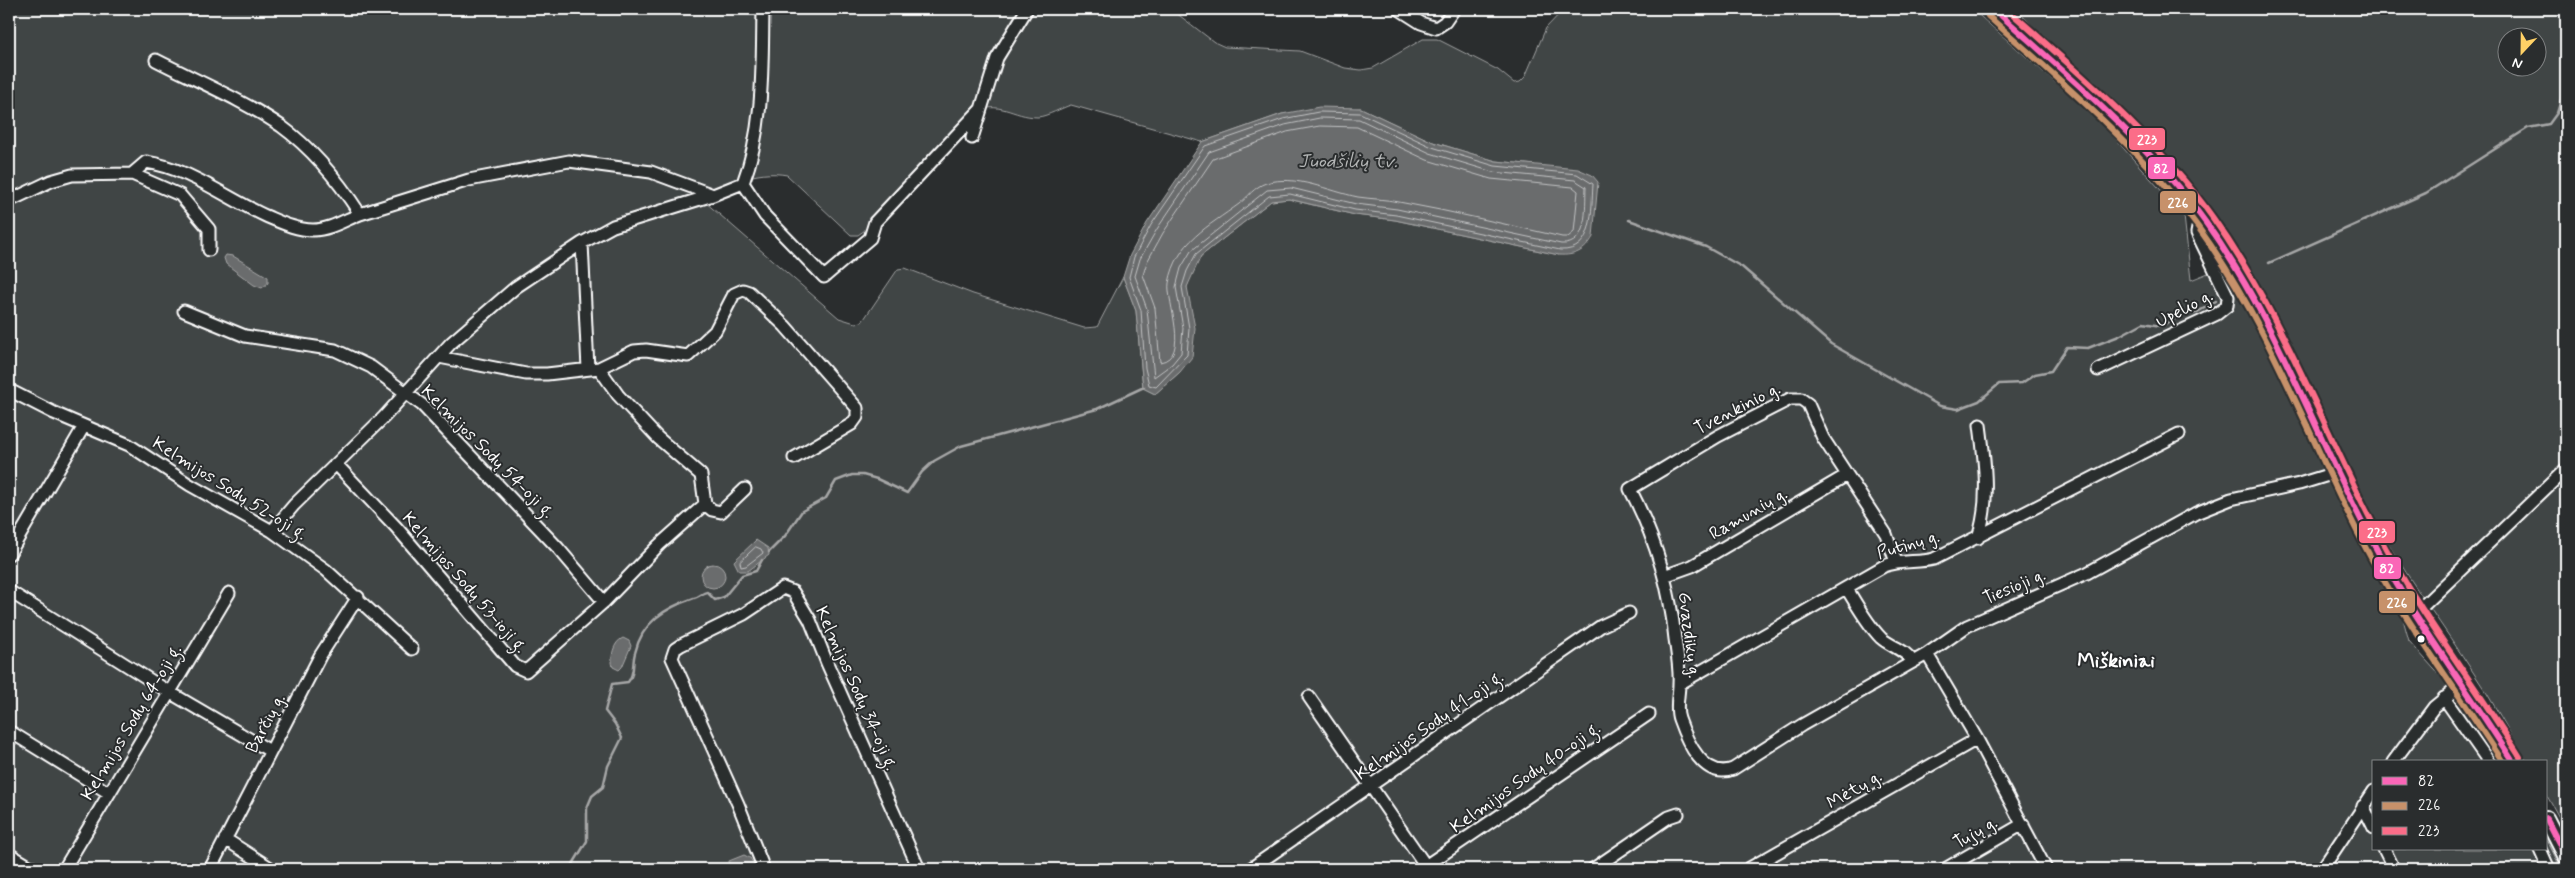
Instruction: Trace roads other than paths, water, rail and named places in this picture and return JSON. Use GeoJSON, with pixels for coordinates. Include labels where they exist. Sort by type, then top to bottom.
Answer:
{"type":"FeatureCollection","features":[{"type":"Feature","properties":{"kind":"main road"},"geometry":{"type":"LineString","coordinates":[[1994,9],[2110,116],[2185,196],[2205,221],[2257,304],[2374,544],[2414,612],[2512,760]]}},
{"type":"Feature","properties":{"kind":"main road"},"geometry":{"type":"LineString","coordinates":[[2548,822],[2566,857]]}},
{"type":"Feature","properties":{"kind":"street"},"geometry":{"type":"LineString","coordinates":[[272,531],[451,344],[516,287],[582,243],[613,226],[743,183],[753,157],[759,102],[763,9]]}},
{"type":"Feature","properties":{"kind":"street"},"geometry":{"type":"LineString","coordinates":[[972,138],[997,58],[1027,9]]}},
{"type":"Feature","properties":{"kind":"street"},"geometry":{"type":"LineString","coordinates":[[1399,9],[1421,23],[1436,28],[1445,22],[1454,9]]}},
{"type":"Feature","properties":{"kind":"street"},"geometry":{"type":"LineString","coordinates":[[156,60],[280,126],[316,156],[333,175],[360,214]]}},
{"type":"Feature","properties":{"kind":"street"},"geometry":{"type":"LineString","coordinates":[[743,183],[765,216],[824,277],[870,238],[875,222],[981,109]]}},
{"type":"Feature","properties":{"kind":"street"},"geometry":{"type":"LineString","coordinates":[[132,174],[146,162],[159,164],[256,212],[299,228],[313,230],[329,227],[360,214],[469,180],[569,161],[651,172],[713,194]]}},
{"type":"Feature","properties":{"kind":"street"},"geometry":{"type":"LineString","coordinates":[[9,201],[51,181],[72,175],[132,174],[180,195],[208,229],[209,250]]}},
{"type":"Feature","properties":{"kind":"street","name":"Upelio g."},"geometry":{"type":"LineString","coordinates":[[2098,370],[2218,314],[2227,306],[2228,297],[2197,233],[2198,228],[2205,221]]}},
{"type":"Feature","properties":{"kind":"street"},"geometry":{"type":"LineString","coordinates":[[582,243],[594,368],[658,438],[697,470],[703,480],[704,504],[712,510],[721,512],[745,489]]}},
{"type":"Feature","properties":{"kind":"street"},"geometry":{"type":"LineString","coordinates":[[439,357],[526,374],[547,374],[594,368],[634,351],[646,350],[688,356],[715,331],[734,294],[743,290],[749,292],[785,326],[857,408],[857,417],[852,424],[794,458]]}},
{"type":"Feature","properties":{"kind":"street","name":"Kelmijos Sodų 54-oji g."},"geometry":{"type":"LineString","coordinates":[[184,311],[245,336],[335,350],[371,367],[422,405],[558,548],[604,602]]}},
{"type":"Feature","properties":{"kind":"street","name":"Kelmijos Sodų 52-oji g."},"geometry":{"type":"LineString","coordinates":[[9,390],[31,403],[129,445],[190,485],[272,531],[326,570],[358,597],[412,649]]}},
{"type":"Feature","properties":{"kind":"street","name":"Tvenkinio g."},"geometry":{"type":"LineString","coordinates":[[1630,489],[1718,436],[1795,398],[1808,404],[1823,438],[1886,534],[1896,562]]}},
{"type":"Feature","properties":{"kind":"street"},"geometry":{"type":"LineString","coordinates":[[1978,538],[1984,519],[1985,502],[1985,462],[1980,425]]}},
{"type":"Feature","properties":{"kind":"street"},"geometry":{"type":"LineString","coordinates":[[9,554],[84,426]]}},
{"type":"Feature","properties":{"kind":"street","name":"Putinų g."},"geometry":{"type":"LineString","coordinates":[[1679,684],[1884,566],[1896,562],[1919,562],[1934,558],[1978,538],[2118,463],[2179,434]]}},
{"type":"Feature","properties":{"kind":"street","name":"Kelmijos Sodų 53-ioji g."},"geometry":{"type":"LineString","coordinates":[[336,464],[396,527],[521,670],[530,670],[604,602],[659,545],[704,504]]}},
{"type":"Feature","properties":{"kind":"street"},"geometry":{"type":"LineString","coordinates":[[2414,612],[2432,598],[2566,470]]}},
{"type":"Feature","properties":{"kind":"street","name":"Tiesioji g."},"geometry":{"type":"LineString","coordinates":[[1722,773],[1733,769],[1802,725],[1927,654],[1967,626],[2087,573],[2210,506],[2338,472]]}},
{"type":"Feature","properties":{"kind":"street","name":"Ramunių g."},"geometry":{"type":"LineString","coordinates":[[1664,576],[1692,566],[1847,475]]}},
{"type":"Feature","properties":{"kind":"street","name":"Gvazdikų g."},"geometry":{"type":"LineString","coordinates":[[1630,489],[1646,521],[1664,576],[1675,636],[1679,684],[1678,717],[1704,765],[1722,773]]}},
{"type":"Feature","properties":{"kind":"street","name":"Kelmijos Sodų 34-oji g."},"geometry":{"type":"LineString","coordinates":[[764,869],[738,804],[672,658],[675,649],[681,645],[744,614],[782,588],[793,592],[810,620],[827,663],[919,869]]}},
{"type":"Feature","properties":{"kind":"street"},"geometry":{"type":"LineString","coordinates":[[1847,589],[1874,630],[1883,639],[1909,656],[1912,661]]}},
{"type":"Feature","properties":{"kind":"street"},"geometry":{"type":"LineString","coordinates":[[9,591],[169,692],[270,751]]}},
{"type":"Feature","properties":{"kind":"street","name":"Kelmijos Sodų 64-oji g."},"geometry":{"type":"LineString","coordinates":[[64,869],[229,593]]}},
{"type":"Feature","properties":{"kind":"street","name":"Barčių g."},"geometry":{"type":"LineString","coordinates":[[210,869],[320,656],[358,597]]}},
{"type":"Feature","properties":{"kind":"street","name":"Kelmijos Sodų 41-oji g."},"geometry":{"type":"LineString","coordinates":[[1250,869],[1601,626],[1629,612]]}},
{"type":"Feature","properties":{"kind":"street"},"geometry":{"type":"LineString","coordinates":[[1927,654],[1977,739],[2046,869]]}},
{"type":"Feature","properties":{"kind":"street"},"geometry":{"type":"LineString","coordinates":[[2394,760],[2434,707],[2462,684]]}},
{"type":"Feature","properties":{"kind":"street"},"geometry":{"type":"LineString","coordinates":[[1309,697],[1425,868]]}},
{"type":"Feature","properties":{"kind":"street"},"geometry":{"type":"LineString","coordinates":[[2444,698],[2488,760]]}},
{"type":"Feature","properties":{"kind":"street","name":"Kelmijos Sodų 40-oji g."},"geometry":{"type":"LineString","coordinates":[[1425,868],[1649,714]]}},
{"type":"Feature","properties":{"kind":"street"},"geometry":{"type":"LineString","coordinates":[[9,731],[109,794]]}},
{"type":"Feature","properties":{"kind":"street","name":"Mėtų g."},"geometry":{"type":"LineString","coordinates":[[1748,869],[1977,739]]}},
{"type":"Feature","properties":{"kind":"street"},"geometry":{"type":"LineString","coordinates":[[2322,869],[2372,793]]}},
{"type":"Feature","properties":{"kind":"street"},"geometry":{"type":"LineString","coordinates":[[2363,806],[2372,824]]}},
{"type":"Feature","properties":{"kind":"street"},"geometry":{"type":"LineString","coordinates":[[1593,869],[1668,817],[1678,814]]}},
{"type":"Feature","properties":{"kind":"street","name":"Tujų g."},"geometry":{"type":"LineString","coordinates":[[1944,869],[2023,824]]}},
{"type":"Feature","properties":{"kind":"street"},"geometry":{"type":"LineString","coordinates":[[225,839],[272,869]]}},
{"type":"Feature","properties":{"kind":"street"},"geometry":{"type":"LineString","coordinates":[[2384,850],[2394,869]]}},
{"type":"Feature","properties":{"kind":"street"},"geometry":{"type":"LineString","coordinates":[[2540,850],[2548,869]]}},
{"type":"Feature","properties":{"kind":"street"},"geometry":{"type":"LineString","coordinates":[[9,854],[34,869]]}},
{"type":"Feature","properties":{"kind":"water","name":"Juodšilių tv."},"geometry":{"type":"Polygon","coordinates":[[[1319,107],[1361,108],[1433,142],[1496,161],[1578,169],[1592,175],[1598,182],[1593,237],[1587,246],[1579,252],[1570,255],[1559,255],[1395,220],[1355,215],[1289,199],[1271,201],[1201,256],[1187,287],[1195,328],[1192,357],[1180,372],[1155,394],[1143,388],[1136,311],[1123,277],[1130,255],[1147,223],[1202,142],[1282,114],[1319,107]]]}},
{"type":"Feature","properties":{"kind":"water"},"geometry":{"type":"Polygon","coordinates":[[[226,255],[233,256],[268,277],[268,283],[262,288],[254,285],[226,264],[224,258],[226,255]]]}},
{"type":"Feature","properties":{"kind":"water"},"geometry":{"type":"Polygon","coordinates":[[[756,540],[768,548],[769,555],[748,571],[739,571],[734,561],[756,540]]]}},
{"type":"Feature","properties":{"kind":"water"},"geometry":{"type":"Polygon","coordinates":[[[713,564],[721,568],[725,576],[721,584],[713,588],[705,584],[701,576],[705,568],[713,564]]]}},
{"type":"Feature","properties":{"kind":"water"},"geometry":{"type":"Polygon","coordinates":[[[623,638],[629,641],[631,646],[619,670],[613,667],[612,655],[617,643],[623,638]]]}},
{"type":"Feature","properties":{"kind":"water"},"geometry":{"type":"Polygon","coordinates":[[[744,855],[750,858],[757,869],[728,869],[729,861],[744,855]]]}},
{"type":"Feature","properties":{"kind":"waterway"},"geometry":{"type":"LineString","coordinates":[[2269,263],[2426,193],[2528,128],[2549,124],[2557,113],[2566,83]]}},
{"type":"Feature","properties":{"kind":"waterway"},"geometry":{"type":"LineString","coordinates":[[1629,220],[1706,247],[1742,267],[1831,344],[1940,406],[1958,409],[1979,401],[1999,384],[2022,383],[2035,374],[2051,371],[2067,347],[2088,348],[2119,336],[2143,323],[2161,326],[2184,314],[2196,313],[2216,301]]}},
{"type":"Feature","properties":{"kind":"waterway"},"geometry":{"type":"LineString","coordinates":[[769,552],[785,536],[802,511],[826,498],[836,481],[852,475],[863,475],[877,479],[907,493],[922,472],[934,461],[961,446],[1097,409],[1144,387]]}},
{"type":"Feature","properties":{"kind":"waterway"},"geometry":{"type":"LineString","coordinates":[[570,869],[587,841],[587,808],[592,796],[603,787],[608,766],[622,738],[615,724],[605,711],[612,684],[628,682],[630,679],[638,642],[643,633],[656,618],[674,606],[707,592],[715,600],[724,597],[742,575],[756,571],[762,560]]}},
{"type":"Feature","properties":{"kind":"district","name":"Miškiniai"},"geometry":{"type":"Point","coordinates":[2116,660]}}]}
